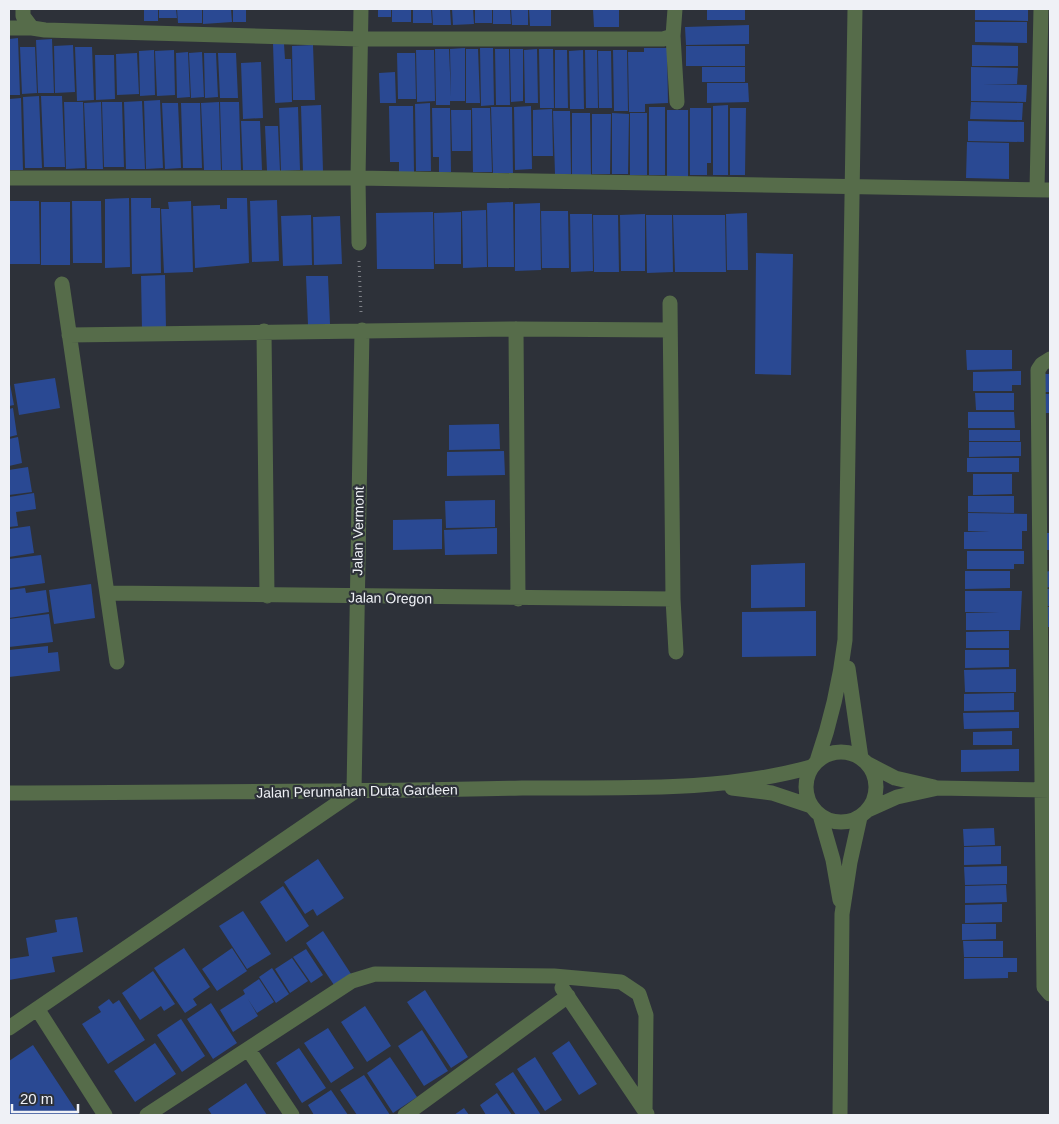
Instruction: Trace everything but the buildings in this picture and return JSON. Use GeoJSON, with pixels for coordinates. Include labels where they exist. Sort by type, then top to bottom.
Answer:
{"type":"FeatureCollection","features":[{"type":"Feature","properties":{"kind":"street"},"geometry":{"type":"LineString","coordinates":[[23,9],[23,16],[32,28]]}},
{"type":"Feature","properties":{"kind":"street"},"geometry":{"type":"LineString","coordinates":[[359,243],[358,178],[361,9]]}},
{"type":"Feature","properties":{"kind":"street"},"geometry":{"type":"LineString","coordinates":[[675,9],[673,36],[677,102]]}},
{"type":"Feature","properties":{"kind":"street"},"geometry":{"type":"LineString","coordinates":[[842,914],[833,860],[815,811],[806,793],[806,780],[831,722],[839,689],[845,640],[855,9]]}},
{"type":"Feature","properties":{"kind":"street"},"geometry":{"type":"LineString","coordinates":[[9,178],[358,178],[1044,190],[1046,38],[1041,9]]}},
{"type":"Feature","properties":{"kind":"street"},"geometry":{"type":"LineString","coordinates":[[9,28],[55,31],[360,39],[663,39],[673,36]]}},
{"type":"Feature","properties":{"kind":"street"},"geometry":{"type":"LineString","coordinates":[[62,284],[117,662]]}},
{"type":"Feature","properties":{"kind":"street"},"geometry":{"type":"LineString","coordinates":[[670,303],[673,599],[676,652]]}},
{"type":"Feature","properties":{"kind":"street"},"geometry":{"type":"LineString","coordinates":[[516,329],[518,599]]}},
{"type":"Feature","properties":{"kind":"street"},"geometry":{"type":"LineString","coordinates":[[70,335],[362,330],[670,330]]}},
{"type":"Feature","properties":{"kind":"street","name":"Jalan Vermont"},"geometry":{"type":"LineString","coordinates":[[354,792],[362,330]]}},
{"type":"Feature","properties":{"kind":"street"},"geometry":{"type":"LineString","coordinates":[[264,331],[266,596]]}},
{"type":"Feature","properties":{"kind":"street"},"geometry":{"type":"LineString","coordinates":[[1050,359],[1042,364],[1038,370],[1046,790],[1044,987],[1050,994]]}},
{"type":"Feature","properties":{"kind":"street","name":"Jalan Oregon"},"geometry":{"type":"LineString","coordinates":[[107,593],[518,599],[673,599]]}},
{"type":"Feature","properties":{"kind":"street"},"geometry":{"type":"LineString","coordinates":[[840,1115],[842,914],[850,862],[864,813],[876,790],[876,781],[865,761],[853,709],[845,640]]}},
{"type":"Feature","properties":{"kind":"street"},"geometry":{"type":"LineString","coordinates":[[814,764],[827,754],[838,751],[850,752],[895,778],[938,788],[1046,790]]}},
{"type":"Feature","properties":{"kind":"street","name":"Jalan Perumahan Duta Gardeen"},"geometry":{"type":"LineString","coordinates":[[9,793],[354,792],[706,785],[775,777],[814,764]]}},
{"type":"Feature","properties":{"kind":"street","name":"Jalan Perumahan Duta Gardeen"},"geometry":{"type":"LineString","coordinates":[[706,785],[772,793],[815,811]]}},
{"type":"Feature","properties":{"kind":"street"},"geometry":{"type":"LineString","coordinates":[[815,811],[827,820],[844,822],[897,797],[938,788]]}},
{"type":"Feature","properties":{"kind":"street"},"geometry":{"type":"LineString","coordinates":[[9,1028],[38,1010],[354,792]]}},
{"type":"Feature","properties":{"kind":"street"},"geometry":{"type":"LineString","coordinates":[[147,1115],[352,981],[375,974],[554,976],[621,982],[639,994],[646,1015],[647,1115]]}},
{"type":"Feature","properties":{"kind":"street"},"geometry":{"type":"LineString","coordinates":[[554,976],[647,1115]]}},
{"type":"Feature","properties":{"kind":"street"},"geometry":{"type":"LineString","coordinates":[[405,1115],[568,996]]}},
{"type":"Feature","properties":{"kind":"street"},"geometry":{"type":"LineString","coordinates":[[38,1010],[105,1115]]}},
{"type":"Feature","properties":{"kind":"street"},"geometry":{"type":"LineString","coordinates":[[248,1049],[292,1115]]}},
{"type":"Feature","properties":{"kind":"path"},"geometry":{"type":"LineString","coordinates":[[359,243],[362,330]]}}]}
